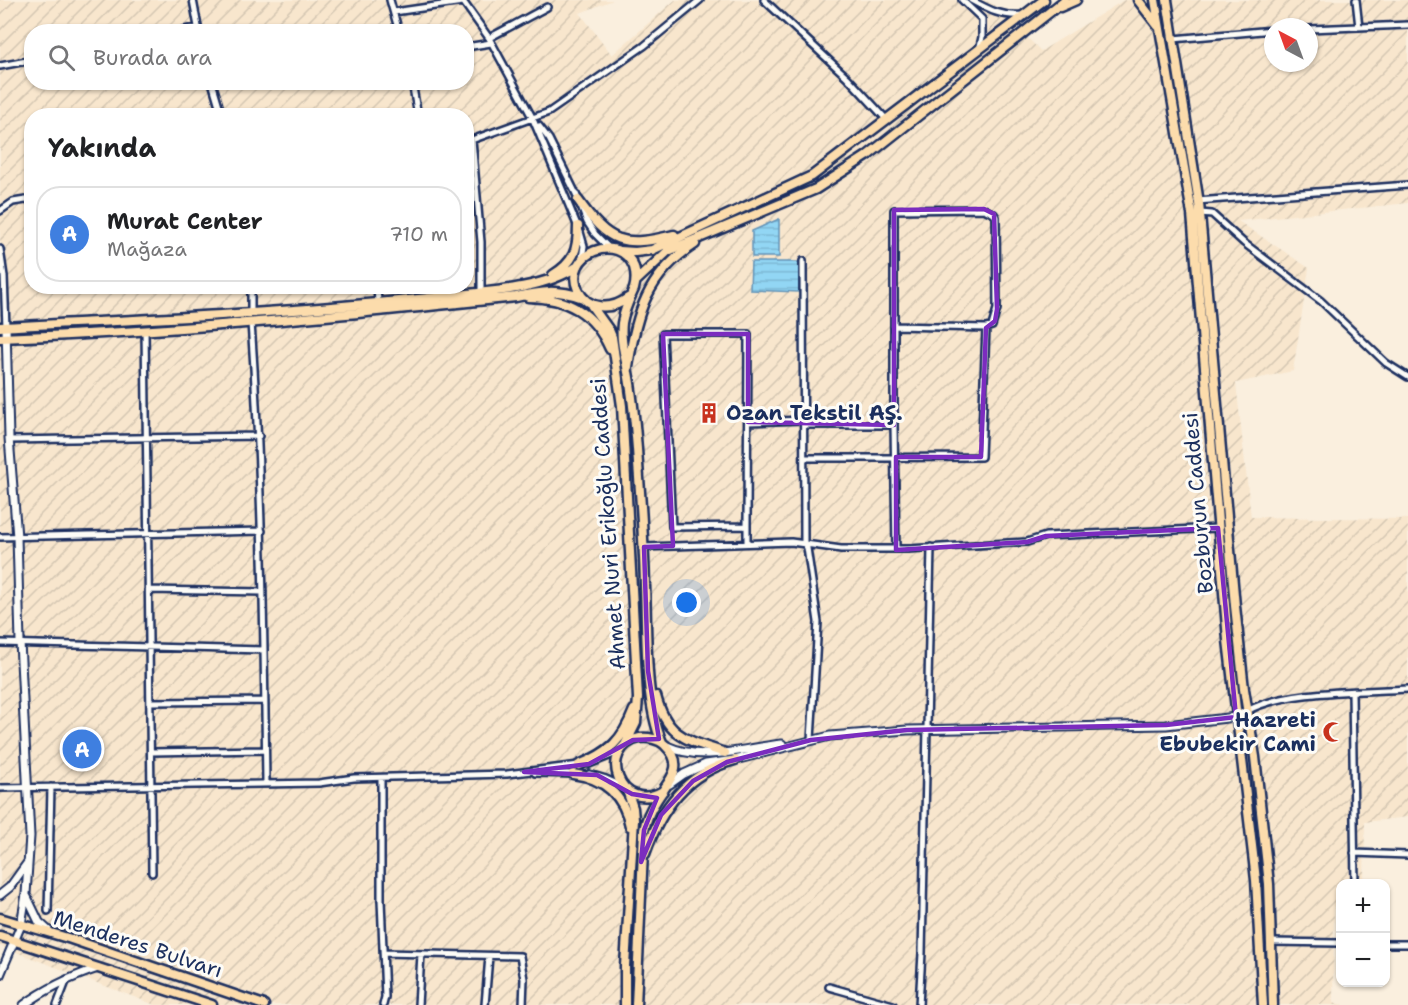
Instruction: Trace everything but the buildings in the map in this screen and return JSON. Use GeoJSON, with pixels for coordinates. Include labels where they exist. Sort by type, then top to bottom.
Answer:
{"type":"FeatureCollection","features":[{"type":"Feature","properties":{"kind":"main road"},"geometry":{"type":"LineString","coordinates":[[620,252],[652,250],[686,232],[812,176],[1044,0]]}},
{"type":"Feature","properties":{"kind":"main road"},"geometry":{"type":"LineString","coordinates":[[580,263],[576,280],[578,290],[584,298],[600,307],[610,308],[620,304],[628,298],[636,281],[668,251],[816,189],[867,156],[1065,0]]}},
{"type":"Feature","properties":{"kind":"main road"},"geometry":{"type":"LineString","coordinates":[[1049,13],[1076,0]]}},
{"type":"Feature","properties":{"kind":"main road"},"geometry":{"type":"LineString","coordinates":[[1138,0],[1160,30]]}},
{"type":"Feature","properties":{"kind":"main road","name":"Bozburun Caddesi"},"geometry":{"type":"LineString","coordinates":[[1155,0],[1194,202],[1200,213],[1235,606],[1268,874],[1273,1005]]}},
{"type":"Feature","properties":{"kind":"main road","name":"Bozburun Caddesi"},"geometry":{"type":"LineString","coordinates":[[1167,0],[1194,202],[1227,640],[1256,880],[1263,1005]]}},
{"type":"Feature","properties":{"kind":"main road"},"geometry":{"type":"LineString","coordinates":[[1170,22],[1172,0]]}},
{"type":"Feature","properties":{"kind":"main road"},"geometry":{"type":"LineString","coordinates":[[578,200],[597,225],[613,237],[629,242],[646,242],[686,232]]}},
{"type":"Feature","properties":{"kind":"main road"},"geometry":{"type":"LineString","coordinates":[[541,282],[561,270],[573,258],[578,243],[578,226]]}},
{"type":"Feature","properties":{"kind":"main road"},"geometry":{"type":"LineString","coordinates":[[628,370],[633,333],[642,304],[649,291],[675,258],[711,234]]}},
{"type":"Feature","properties":{"kind":"main road"},"geometry":{"type":"LineString","coordinates":[[474,292],[560,277],[596,249],[609,248],[620,252],[631,261],[636,281]]}},
{"type":"Feature","properties":{"kind":"main road"},"geometry":{"type":"LineString","coordinates":[[3,338],[251,323],[516,297],[548,290],[584,298]]}},
{"type":"Feature","properties":{"kind":"main road"},"geometry":{"type":"LineString","coordinates":[[3,327],[378,303],[455,294]]}},
{"type":"Feature","properties":{"kind":"main road"},"geometry":{"type":"LineString","coordinates":[[516,297],[552,299],[578,309],[599,328],[615,359]]}},
{"type":"Feature","properties":{"kind":"main road","name":"Ahmet Nuri Erikoğlu Caddesi"},"geometry":{"type":"LineString","coordinates":[[628,298],[622,321],[622,350],[628,370],[633,406],[644,547],[648,671],[655,723],[663,744]]}},
{"type":"Feature","properties":{"kind":"main road","name":"Ahmet Nuri Erikoğlu Caddesi"},"geometry":{"type":"LineString","coordinates":[[591,304],[609,330],[622,405],[638,698],[636,723],[623,747]]}},
{"type":"Feature","properties":{"kind":"main road"},"geometry":{"type":"LineString","coordinates":[[648,671],[658,705],[672,729],[688,740],[725,753]]}},
{"type":"Feature","properties":{"kind":"main road"},"geometry":{"type":"LineString","coordinates":[[579,765],[599,756],[618,741],[626,729],[638,698]]}},
{"type":"Feature","properties":{"kind":"main road"},"geometry":{"type":"LineString","coordinates":[[625,1005],[633,808],[625,788],[618,780],[616,764],[623,747],[633,740],[652,738],[671,752],[675,768],[646,822],[642,862],[636,1005]]}},
{"type":"Feature","properties":{"kind":"main road"},"geometry":{"type":"LineString","coordinates":[[642,862],[661,815],[672,799],[706,771],[735,760]]}},
{"type":"Feature","properties":{"kind":"main road"},"geometry":{"type":"LineString","coordinates":[[573,774],[599,780],[612,791],[627,815],[633,839]]}},
{"type":"Feature","properties":{"kind":"main road"},"geometry":{"type":"LineString","coordinates":[[625,788],[645,797],[666,787]]}},
{"type":"Feature","properties":{"kind":"main road","name":"Menderes Bulvarı"},"geometry":{"type":"LineString","coordinates":[[0,918],[264,1005]]}},
{"type":"Feature","properties":{"kind":"main road","name":"Menderes Bulvarı"},"geometry":{"type":"LineString","coordinates":[[0,936],[212,1005]]}},
{"type":"Feature","properties":{"kind":"street"},"geometry":{"type":"LineString","coordinates":[[193,0],[198,24]]}},
{"type":"Feature","properties":{"kind":"street"},"geometry":{"type":"LineString","coordinates":[[390,0],[397,24]]}},
{"type":"Feature","properties":{"kind":"street"},"geometry":{"type":"LineString","coordinates":[[474,139],[549,112],[644,46],[700,0]]}},
{"type":"Feature","properties":{"kind":"street"},"geometry":{"type":"LineString","coordinates":[[764,0],[847,77],[886,119]]}},
{"type":"Feature","properties":{"kind":"street"},"geometry":{"type":"LineString","coordinates":[[962,0],[982,20],[979,51]]}},
{"type":"Feature","properties":{"kind":"street"},"geometry":{"type":"LineString","coordinates":[[971,0],[999,14],[1025,15]]}},
{"type":"Feature","properties":{"kind":"street"},"geometry":{"type":"LineString","coordinates":[[1356,0],[1359,27]]}},
{"type":"Feature","properties":{"kind":"street"},"geometry":{"type":"LineString","coordinates":[[394,12],[463,1],[490,40],[532,117],[578,226],[583,242],[580,263]]}},
{"type":"Feature","properties":{"kind":"street"},"geometry":{"type":"LineString","coordinates":[[474,45],[490,40],[547,7]]}},
{"type":"Feature","properties":{"kind":"street"},"geometry":{"type":"LineString","coordinates":[[1318,29],[1408,25]]}},
{"type":"Feature","properties":{"kind":"street"},"geometry":{"type":"LineString","coordinates":[[1173,39],[1264,31]]}},
{"type":"Feature","properties":{"kind":"street"},"geometry":{"type":"LineString","coordinates":[[0,66],[24,62]]}},
{"type":"Feature","properties":{"kind":"street"},"geometry":{"type":"LineString","coordinates":[[214,90],[220,108]]}},
{"type":"Feature","properties":{"kind":"street"},"geometry":{"type":"LineString","coordinates":[[413,90],[417,108]]}},
{"type":"Feature","properties":{"kind":"street"},"geometry":{"type":"LineString","coordinates":[[532,117],[549,139],[591,229],[609,248]]}},
{"type":"Feature","properties":{"kind":"street"},"geometry":{"type":"LineString","coordinates":[[474,183],[481,242],[481,291]]}},
{"type":"Feature","properties":{"kind":"street"},"geometry":{"type":"LineString","coordinates":[[1194,202],[1408,185]]}},
{"type":"Feature","properties":{"kind":"street"},"geometry":{"type":"LineString","coordinates":[[0,211],[13,202],[24,200]]}},
{"type":"Feature","properties":{"kind":"street"},"geometry":{"type":"LineString","coordinates":[[894,326],[986,328],[992,326],[997,309],[996,218],[994,214],[984,209],[894,210],[894,326],[894,425],[896,549]]}},
{"type":"Feature","properties":{"kind":"street"},"geometry":{"type":"LineString","coordinates":[[1200,213],[1212,213],[1244,243],[1322,301],[1386,363],[1408,377]]}},
{"type":"Feature","properties":{"kind":"street"},"geometry":{"type":"LineString","coordinates":[[0,249],[4,276],[3,338],[17,537],[29,860],[21,925],[0,975]]}},
{"type":"Feature","properties":{"kind":"street"},"geometry":{"type":"LineString","coordinates":[[803,261],[804,543],[807,548],[818,622],[811,740]]}},
{"type":"Feature","properties":{"kind":"street"},"geometry":{"type":"LineString","coordinates":[[251,294],[251,312]]}},
{"type":"Feature","properties":{"kind":"street"},"geometry":{"type":"LineString","coordinates":[[377,294],[378,303]]}},
{"type":"Feature","properties":{"kind":"street"},"geometry":{"type":"LineString","coordinates":[[251,323],[259,436],[266,783]]}},
{"type":"Feature","properties":{"kind":"street"},"geometry":{"type":"LineString","coordinates":[[804,458],[981,457],[986,328]]}},
{"type":"Feature","properties":{"kind":"street"},"geometry":{"type":"LineString","coordinates":[[145,330],[152,873]]}},
{"type":"Feature","properties":{"kind":"street"},"geometry":{"type":"LineString","coordinates":[[747,526],[672,527],[663,334],[748,334],[747,543]]}},
{"type":"Feature","properties":{"kind":"street"},"geometry":{"type":"LineString","coordinates":[[748,422],[894,425]]}},
{"type":"Feature","properties":{"kind":"street"},"geometry":{"type":"LineString","coordinates":[[0,438],[259,436]]}},
{"type":"Feature","properties":{"kind":"street"},"geometry":{"type":"LineString","coordinates":[[644,547],[791,542],[841,549],[896,549],[1027,542],[1046,536],[1218,528]]}},
{"type":"Feature","properties":{"kind":"street"},"geometry":{"type":"LineString","coordinates":[[0,537],[262,531]]}},
{"type":"Feature","properties":{"kind":"street"},"geometry":{"type":"LineString","coordinates":[[919,1005],[931,547]]}},
{"type":"Feature","properties":{"kind":"street"},"geometry":{"type":"LineString","coordinates":[[148,590],[263,592]]}},
{"type":"Feature","properties":{"kind":"street"},"geometry":{"type":"LineString","coordinates":[[0,643],[264,650]]}},
{"type":"Feature","properties":{"kind":"street"},"geometry":{"type":"LineString","coordinates":[[666,787],[684,774],[706,764],[735,760],[830,736],[927,729],[1166,725],[1236,717],[1262,703],[1282,699],[1408,689]]}},
{"type":"Feature","properties":{"kind":"street"},"geometry":{"type":"LineString","coordinates":[[1352,692],[1355,879]]}},
{"type":"Feature","properties":{"kind":"street"},"geometry":{"type":"LineString","coordinates":[[150,702],[265,701]]}},
{"type":"Feature","properties":{"kind":"street"},"geometry":{"type":"LineString","coordinates":[[663,744],[677,751],[692,754],[725,753],[811,740]]}},
{"type":"Feature","properties":{"kind":"street"},"geometry":{"type":"LineString","coordinates":[[524,772],[599,761],[623,747]]}},
{"type":"Feature","properties":{"kind":"street"},"geometry":{"type":"LineString","coordinates":[[151,752],[265,750]]}},
{"type":"Feature","properties":{"kind":"street"},"geometry":{"type":"LineString","coordinates":[[0,788],[318,783],[381,777],[524,772],[597,776],[625,788]]}},
{"type":"Feature","properties":{"kind":"street"},"geometry":{"type":"LineString","coordinates":[[381,777],[381,900],[385,997],[383,1005]]}},
{"type":"Feature","properties":{"kind":"street"},"geometry":{"type":"LineString","coordinates":[[48,911],[51,787]]}},
{"type":"Feature","properties":{"kind":"street"},"geometry":{"type":"LineString","coordinates":[[1354,853],[1408,855]]}},
{"type":"Feature","properties":{"kind":"street"},"geometry":{"type":"LineString","coordinates":[[0,895],[10,887],[29,860]]}},
{"type":"Feature","properties":{"kind":"street"},"geometry":{"type":"LineString","coordinates":[[26,894],[29,905],[39,922],[52,934]]}},
{"type":"Feature","properties":{"kind":"street"},"geometry":{"type":"LineString","coordinates":[[1271,942],[1336,943]]}},
{"type":"Feature","properties":{"kind":"street"},"geometry":{"type":"LineString","coordinates":[[1390,944],[1408,944]]}},
{"type":"Feature","properties":{"kind":"street"},"geometry":{"type":"LineString","coordinates":[[383,953],[520,956],[524,979],[523,1005]]}},
{"type":"Feature","properties":{"kind":"street"},"geometry":{"type":"LineString","coordinates":[[418,1005],[421,954]]}},
{"type":"Feature","properties":{"kind":"street"},"geometry":{"type":"LineString","coordinates":[[484,1005],[489,956]]}},
{"type":"Feature","properties":{"kind":"street"},"geometry":{"type":"LineString","coordinates":[[24,1005],[68,979],[98,968]]}},
{"type":"Feature","properties":{"kind":"street"},"geometry":{"type":"LineString","coordinates":[[57,1005],[68,979]]}},
{"type":"Feature","properties":{"kind":"street"},"geometry":{"type":"LineString","coordinates":[[829,987],[893,1005]]}},
{"type":"Feature","properties":{"kind":"highlighted area"},"geometry":{"type":"Polygon","coordinates":[[[984,209],[994,214],[997,309],[995,321],[986,328],[981,457],[896,457],[896,550],[1027,542],[1046,536],[1218,528],[1236,717],[1166,725],[907,730],[811,740],[727,762],[693,781],[661,815],[641,862],[644,830],[657,798],[632,794],[597,775],[524,772],[589,764],[633,740],[659,739],[648,671],[644,547],[673,546],[663,334],[748,334],[748,422],[894,425],[894,210],[984,209]]]}},
{"type":"Feature","properties":{"kind":"shaded area"},"geometry":{"type":"Polygon","coordinates":[[[0,0],[613,0],[580,13],[612,55],[675,0],[984,0],[993,4],[1041,51],[1124,0],[1408,0],[1408,203],[1238,221],[1309,268],[1293,371],[1236,383],[1251,517],[1408,519],[1408,817],[1365,822],[1364,879],[1336,879],[1333,1003],[1344,1005],[155,1005],[0,946],[0,0]]]}},
{"type":"Feature","properties":{"kind":"water"},"geometry":{"type":"Polygon","coordinates":[[[779,219],[779,257],[752,257],[752,231],[779,219]]]}},
{"type":"Feature","properties":{"kind":"water"},"geometry":{"type":"Polygon","coordinates":[[[751,262],[799,262],[799,292],[750,290],[751,262]]]}},
{"type":"Feature","properties":{"kind":"place","name":"Ozan Tekstil AŞ."},"geometry":{"type":"Point","coordinates":[709,413]}},
{"type":"Feature","properties":{"kind":"place","name":"Hazreti Ebubekir Cami"},"geometry":{"type":"Point","coordinates":[1333,732]}},
{"type":"Feature","properties":{"kind":"place","name":"Murat Center"},"geometry":{"type":"Point","coordinates":[82,749]}}]}
